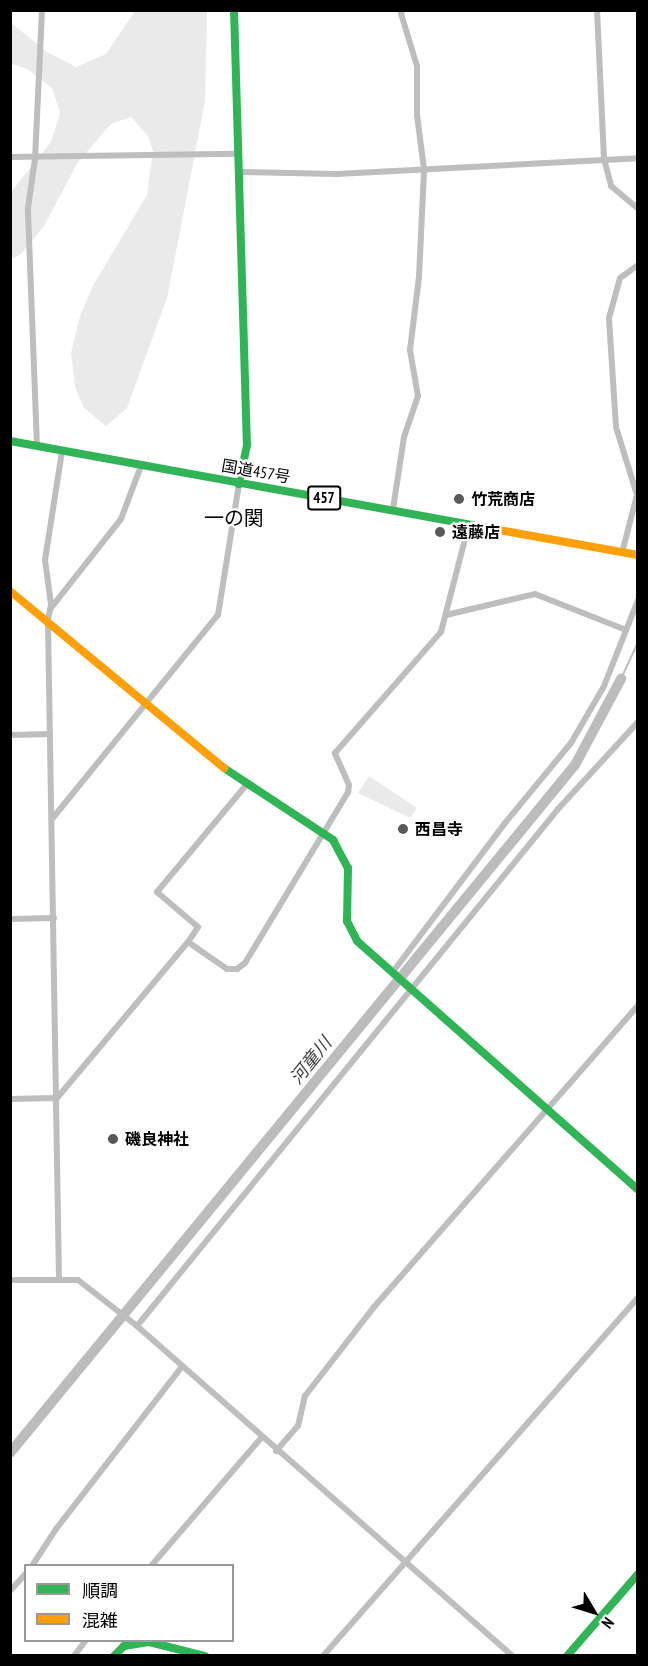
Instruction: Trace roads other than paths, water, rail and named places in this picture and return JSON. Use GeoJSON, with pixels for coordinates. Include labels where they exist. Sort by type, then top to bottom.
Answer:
{"type":"FeatureCollection","features":[{"type":"Feature","properties":{"kind":"main road"},"geometry":{"type":"LineString","coordinates":[[234,10],[247,446],[239,484]]}},
{"type":"Feature","properties":{"kind":"main road","name":"国道457号"},"geometry":{"type":"LineString","coordinates":[[10,441],[638,555]]}},
{"type":"Feature","properties":{"kind":"main road"},"geometry":{"type":"LineString","coordinates":[[10,591],[246,785],[324,833],[339,846],[348,868],[349,928],[393,975],[638,1190]]}},
{"type":"Feature","properties":{"kind":"main road"},"geometry":{"type":"LineString","coordinates":[[567,1656],[638,1574]]}},
{"type":"Feature","properties":{"kind":"main road"},"geometry":{"type":"LineString","coordinates":[[114,1656],[121,1643],[149,1642],[205,1656]]}},
{"type":"Feature","properties":{"kind":"street"},"geometry":{"type":"LineString","coordinates":[[37,446],[28,216],[34,159],[42,10]]}},
{"type":"Feature","properties":{"kind":"street"},"geometry":{"type":"LineString","coordinates":[[393,509],[404,437],[418,396],[410,350],[419,277],[424,169],[417,115],[417,66],[400,10]]}},
{"type":"Feature","properties":{"kind":"street"},"geometry":{"type":"LineString","coordinates":[[597,10],[604,159],[611,186],[638,208]]}},
{"type":"Feature","properties":{"kind":"street"},"geometry":{"type":"LineString","coordinates":[[10,157],[34,159],[237,153]]}},
{"type":"Feature","properties":{"kind":"street"},"geometry":{"type":"LineString","coordinates":[[239,172],[337,174],[638,158]]}},
{"type":"Feature","properties":{"kind":"street"},"geometry":{"type":"LineString","coordinates":[[622,553],[637,495],[616,428],[609,318],[620,278],[638,266]]}},
{"type":"Feature","properties":{"kind":"street"},"geometry":{"type":"LineString","coordinates":[[58,1279],[48,620],[50,610],[45,560],[62,451]]}},
{"type":"Feature","properties":{"kind":"street"},"geometry":{"type":"LineString","coordinates":[[50,610],[121,519],[141,466]]}},
{"type":"Feature","properties":{"kind":"street"},"geometry":{"type":"LineString","coordinates":[[52,819],[218,615],[239,484]]}},
{"type":"Feature","properties":{"kind":"street"},"geometry":{"type":"LineString","coordinates":[[188,942],[227,969],[242,966],[349,788],[335,753],[441,632],[469,524]]}},
{"type":"Feature","properties":{"kind":"street"},"geometry":{"type":"LineString","coordinates":[[446,615],[535,594],[626,630]]}},
{"type":"Feature","properties":{"kind":"street"},"geometry":{"type":"LineString","coordinates":[[393,975],[505,823],[571,742],[604,686],[638,600]]}},
{"type":"Feature","properties":{"kind":"street"},"geometry":{"type":"LineString","coordinates":[[136,1326],[558,808],[638,722]]}},
{"type":"Feature","properties":{"kind":"street"},"geometry":{"type":"LineString","coordinates":[[10,735],[51,734]]}},
{"type":"Feature","properties":{"kind":"street"},"geometry":{"type":"LineString","coordinates":[[10,1099],[57,1098],[188,942],[198,927],[157,892],[246,785]]}},
{"type":"Feature","properties":{"kind":"street"},"geometry":{"type":"LineString","coordinates":[[10,919],[54,918]]}},
{"type":"Feature","properties":{"kind":"street"},"geometry":{"type":"LineString","coordinates":[[276,1451],[298,1426],[305,1396],[374,1307],[638,1005]]}},
{"type":"Feature","properties":{"kind":"street"},"geometry":{"type":"LineString","coordinates":[[10,1280],[78,1280],[136,1326],[181,1368],[512,1656]]}},
{"type":"Feature","properties":{"kind":"street"},"geometry":{"type":"LineString","coordinates":[[323,1656],[638,1297]]}},
{"type":"Feature","properties":{"kind":"street"},"geometry":{"type":"LineString","coordinates":[[35,1564],[56,1529],[181,1368]]}},
{"type":"Feature","properties":{"kind":"street"},"geometry":{"type":"LineString","coordinates":[[153,1564],[261,1438]]}},
{"type":"Feature","properties":{"kind":"street"},"geometry":{"type":"LineString","coordinates":[[10,1591],[24,1575]]}},
{"type":"Feature","properties":{"kind":"street"},"geometry":{"type":"LineString","coordinates":[[74,1656],[85,1642]]}},
{"type":"Feature","properties":{"kind":"waterway"},"geometry":{"type":"LineString","coordinates":[[621,679],[638,643]]}},
{"type":"Feature","properties":{"kind":"waterway","name":"河童川"},"geometry":{"type":"LineString","coordinates":[[10,1453],[575,765],[621,679]]}},
{"type":"Feature","properties":{"kind":"place","name":"竹荒商店"},"geometry":{"type":"Point","coordinates":[459,499]}},
{"type":"Feature","properties":{"kind":"place","name":"遠藤店"},"geometry":{"type":"Point","coordinates":[440,532]}},
{"type":"Feature","properties":{"kind":"place","name":"西昌寺"},"geometry":{"type":"Point","coordinates":[403,829]}},
{"type":"Feature","properties":{"kind":"place","name":"磯良神社"},"geometry":{"type":"Point","coordinates":[113,1139]}},
{"type":"Feature","properties":{"kind":"district","name":"一の関"},"geometry":{"type":"Point","coordinates":[234,518]}}]}
